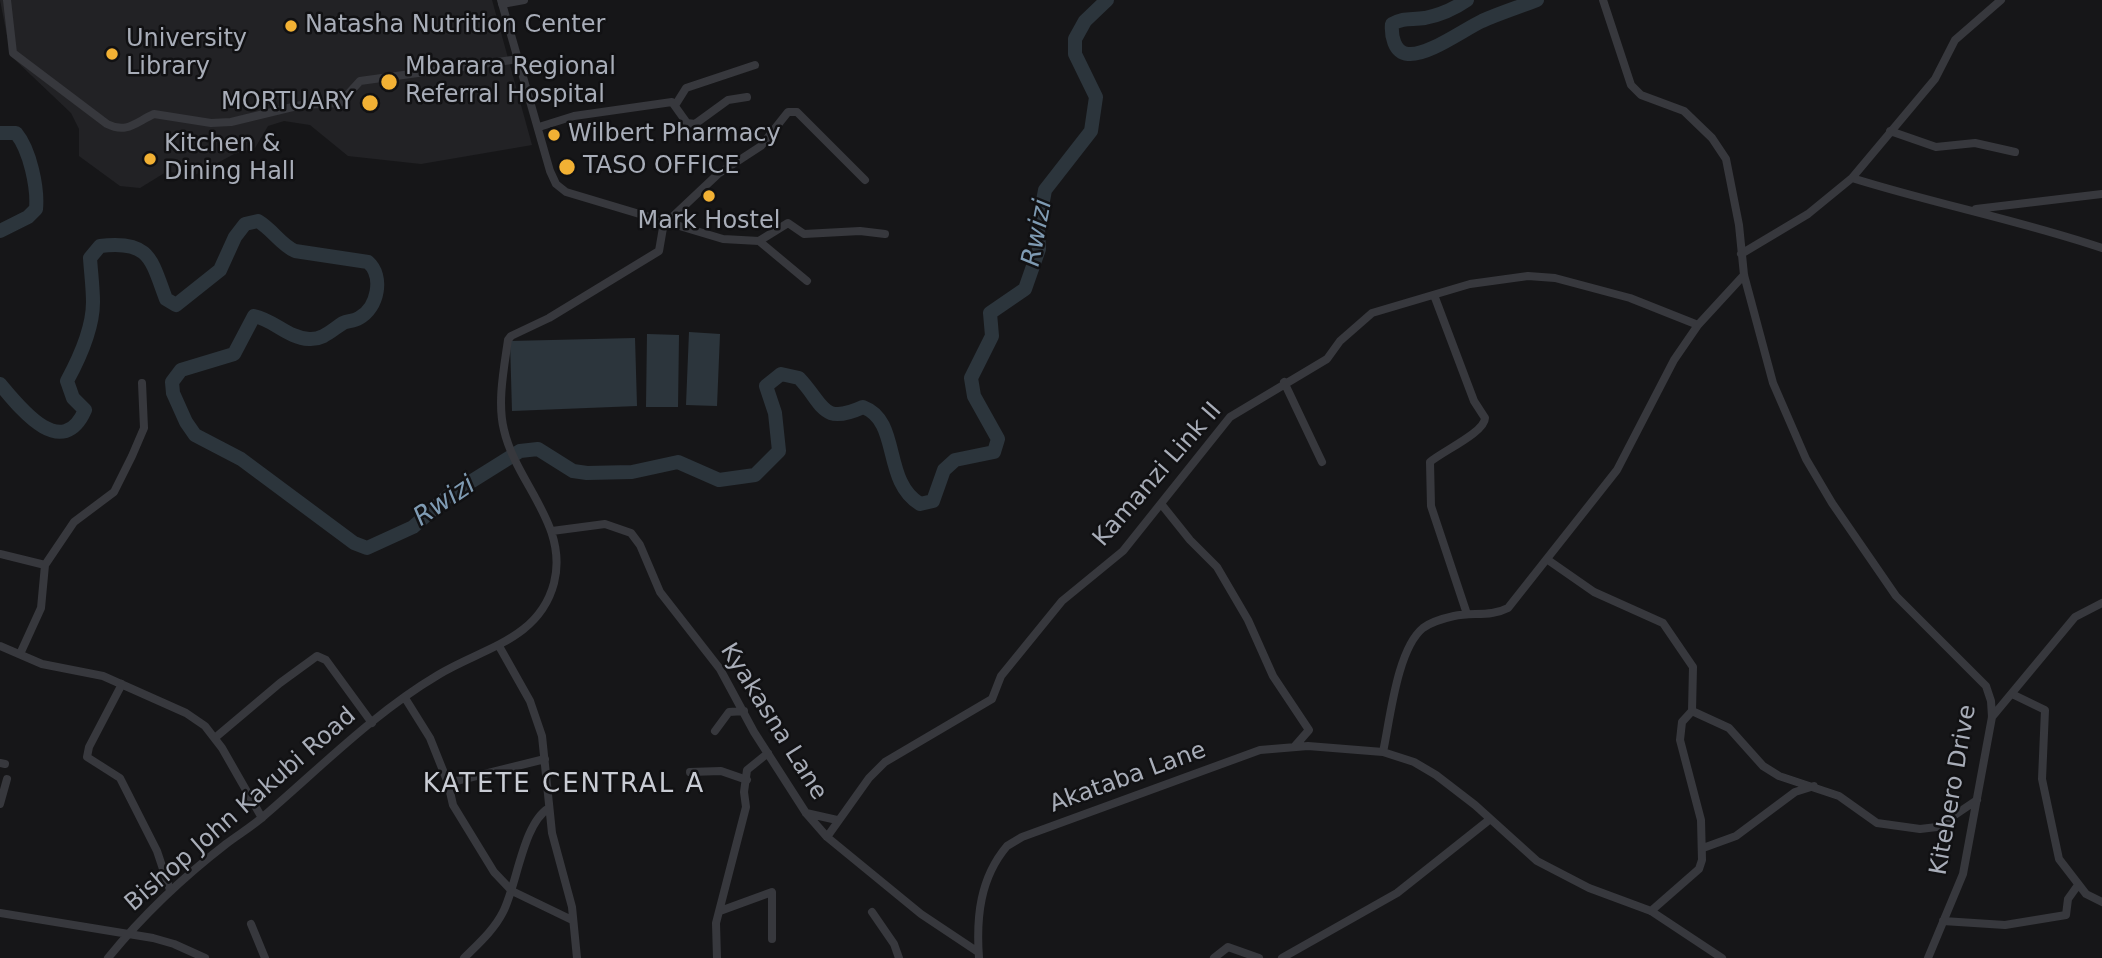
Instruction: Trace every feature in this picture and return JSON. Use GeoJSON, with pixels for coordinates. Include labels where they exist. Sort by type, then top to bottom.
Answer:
{"type":"FeatureCollection","features":[{"type":"Feature","properties":{"kind":"street"},"geometry":{"type":"LineString","coordinates":[[7,0],[13,53],[107,124],[120,129],[132,127],[154,114],[211,123],[238,121],[301,106],[340,103],[360,81],[519,59]]}},
{"type":"Feature","properties":{"kind":"street"},"geometry":{"type":"LineString","coordinates":[[524,0],[502,2],[550,171],[556,184],[566,192],[723,239],[759,241],[788,223],[804,234],[860,231],[885,234]]}},
{"type":"Feature","properties":{"kind":"street","name":"Kitebero Drive"},"geometry":{"type":"LineString","coordinates":[[1603,0],[1630,85],[1642,95],[1684,111],[1712,138],[1726,159],[1738,214],[1744,275],[1773,383],[1807,458],[1832,503],[1896,596],[1986,686],[1992,717],[1963,874],[1928,958]]}},
{"type":"Feature","properties":{"kind":"street"},"geometry":{"type":"LineString","coordinates":[[1741,254],[1808,215],[1852,178],[1935,79],[1955,40],[2001,0]]}},
{"type":"Feature","properties":{"kind":"street"},"geometry":{"type":"LineString","coordinates":[[676,104],[687,88],[755,65]]}},
{"type":"Feature","properties":{"kind":"street"},"geometry":{"type":"LineString","coordinates":[[539,127],[574,116],[672,102],[687,123],[695,124],[728,100],[747,97]]}},
{"type":"Feature","properties":{"kind":"street"},"geometry":{"type":"LineString","coordinates":[[552,531],[519,466],[503,424],[502,404],[511,336],[549,318],[654,255],[663,243],[666,222],[718,174],[761,146],[788,112],[797,112],[865,180]]}},
{"type":"Feature","properties":{"kind":"street"},"geometry":{"type":"LineString","coordinates":[[1890,131],[1936,147],[1975,143],[2015,152]]}},
{"type":"Feature","properties":{"kind":"street"},"geometry":{"type":"LineString","coordinates":[[1852,178],[1963,211],[2004,218],[2102,248]]}},
{"type":"Feature","properties":{"kind":"street"},"geometry":{"type":"LineString","coordinates":[[1963,211],[2102,194]]}},
{"type":"Feature","properties":{"kind":"street"},"geometry":{"type":"LineString","coordinates":[[759,241],[807,281]]}},
{"type":"Feature","properties":{"kind":"street"},"geometry":{"type":"LineString","coordinates":[[1383,752],[1410,643],[1423,628],[1453,616],[1498,613],[1508,608],[1618,470],[1662,380],[1698,325],[1744,275]]}},
{"type":"Feature","properties":{"kind":"street","name":"Kamanzi Link II"},"geometry":{"type":"LineString","coordinates":[[827,837],[885,762],[992,699],[1001,676],[1062,601],[1123,551],[1230,417],[1284,382],[1327,359],[1340,341],[1372,313],[1502,278],[1555,278],[1630,298],[1698,325]]}},
{"type":"Feature","properties":{"kind":"street"},"geometry":{"type":"LineString","coordinates":[[1434,295],[1474,401],[1485,418],[1485,426],[1481,430],[1451,446],[1430,462],[1431,506],[1467,614]]}},
{"type":"Feature","properties":{"kind":"street"},"geometry":{"type":"LineString","coordinates":[[1284,382],[1321,462]]}},
{"type":"Feature","properties":{"kind":"street"},"geometry":{"type":"LineString","coordinates":[[20,654],[41,608],[45,565],[74,522],[114,492],[144,428],[142,383]]}},
{"type":"Feature","properties":{"kind":"street"},"geometry":{"type":"LineString","coordinates":[[1162,505],[1190,540],[1217,567],[1248,620],[1273,676],[1309,730],[1295,746]]}},
{"type":"Feature","properties":{"kind":"street","name":"Kyakasna Lane"},"geometry":{"type":"LineString","coordinates":[[552,531],[605,524],[631,533],[640,545],[660,592],[720,669],[806,813],[827,837],[921,914],[978,955]]}},
{"type":"Feature","properties":{"kind":"street","name":"Bishop John Kakubi Road"},"geometry":{"type":"LineString","coordinates":[[108,958],[170,890],[262,818],[372,723],[438,675],[499,646],[532,624],[554,583],[556,565],[552,531]]}},
{"type":"Feature","properties":{"kind":"street"},"geometry":{"type":"LineString","coordinates":[[0,554],[45,565]]}},
{"type":"Feature","properties":{"kind":"street"},"geometry":{"type":"LineString","coordinates":[[1548,559],[1594,593],[1663,623],[1693,667],[1692,711],[1682,722],[1680,740],[1694,787],[1703,848],[1699,869],[1651,911]]}},
{"type":"Feature","properties":{"kind":"street"},"geometry":{"type":"LineString","coordinates":[[1992,717],[2075,617],[2102,603]]}},
{"type":"Feature","properties":{"kind":"street"},"geometry":{"type":"LineString","coordinates":[[0,646],[42,664],[103,676],[186,713],[216,737],[262,818]]}},
{"type":"Feature","properties":{"kind":"street"},"geometry":{"type":"LineString","coordinates":[[499,646],[530,701],[542,736],[549,808],[557,857],[572,907],[577,958]]}},
{"type":"Feature","properties":{"kind":"street"},"geometry":{"type":"LineString","coordinates":[[216,737],[317,656],[327,660],[372,723]]}},
{"type":"Feature","properties":{"kind":"street"},"geometry":{"type":"LineString","coordinates":[[122,684],[89,747],[87,757],[120,778],[157,851],[170,890]]}},
{"type":"Feature","properties":{"kind":"street"},"geometry":{"type":"LineString","coordinates":[[2012,694],[2045,710],[2042,779],[2059,859],[2078,886],[2086,894],[2102,902]]}},
{"type":"Feature","properties":{"kind":"street"},"geometry":{"type":"LineString","coordinates":[[405,698],[430,738],[448,783],[453,805],[494,872],[512,891],[572,920]]}},
{"type":"Feature","properties":{"kind":"street"},"geometry":{"type":"LineString","coordinates":[[715,731],[729,712],[744,711]]}},
{"type":"Feature","properties":{"kind":"street"},"geometry":{"type":"LineString","coordinates":[[1692,711],[1729,727],[1763,766],[1780,776],[1839,796],[1877,823],[1920,829],[1937,827],[1976,800]]}},
{"type":"Feature","properties":{"kind":"street","name":"Akataba Lane"},"geometry":{"type":"LineString","coordinates":[[978,955],[978,917],[985,883],[993,862],[1007,846],[1035,832],[1260,750],[1295,746],[1383,752],[1414,762],[1436,775],[1537,861],[1589,888],[1651,911],[1721,958]]}},
{"type":"Feature","properties":{"kind":"street"},"geometry":{"type":"LineString","coordinates":[[717,958],[716,923],[746,807],[744,792],[747,769],[768,753]]}},
{"type":"Feature","properties":{"kind":"street"},"geometry":{"type":"LineString","coordinates":[[448,783],[545,759]]}},
{"type":"Feature","properties":{"kind":"street"},"geometry":{"type":"LineString","coordinates":[[690,772],[721,771],[747,780]]}},
{"type":"Feature","properties":{"kind":"street"},"geometry":{"type":"LineString","coordinates":[[0,804],[7,779]]}},
{"type":"Feature","properties":{"kind":"street"},"geometry":{"type":"LineString","coordinates":[[1703,848],[1736,836],[1795,792],[1814,786]]}},
{"type":"Feature","properties":{"kind":"street"},"geometry":{"type":"LineString","coordinates":[[464,958],[497,923],[512,891],[530,834],[538,817],[549,808]]}},
{"type":"Feature","properties":{"kind":"street"},"geometry":{"type":"LineString","coordinates":[[806,813],[838,820]]}},
{"type":"Feature","properties":{"kind":"street"},"geometry":{"type":"LineString","coordinates":[[1282,958],[1397,893],[1489,820]]}},
{"type":"Feature","properties":{"kind":"street"},"geometry":{"type":"LineString","coordinates":[[1943,921],[2005,925],[2066,915],[2068,899],[2078,886]]}},
{"type":"Feature","properties":{"kind":"street"},"geometry":{"type":"LineString","coordinates":[[720,911],[772,892],[772,939]]}},
{"type":"Feature","properties":{"kind":"street"},"geometry":{"type":"LineString","coordinates":[[872,912],[894,944],[899,958]]}},
{"type":"Feature","properties":{"kind":"street"},"geometry":{"type":"LineString","coordinates":[[0,913],[174,944],[201,957]]}},
{"type":"Feature","properties":{"kind":"street"},"geometry":{"type":"LineString","coordinates":[[251,924],[265,958]]}},
{"type":"Feature","properties":{"kind":"street"},"geometry":{"type":"LineString","coordinates":[[1214,958],[1228,947],[1259,958]]}},
{"type":"Feature","properties":{"kind":"shaded area"},"geometry":{"type":"Polygon","coordinates":[[[0,0],[492,0],[532,145],[421,164],[348,156],[310,125],[284,121],[268,126],[255,148],[234,154],[197,174],[166,172],[140,188],[120,186],[79,156],[79,129],[71,113],[11,56],[0,0]]]}},
{"type":"Feature","properties":{"kind":"shaded area"},"geometry":{"type":"Polygon","coordinates":[[[689,332],[720,334],[717,406],[686,405],[689,332]]]}},
{"type":"Feature","properties":{"kind":"shaded area"},"geometry":{"type":"Polygon","coordinates":[[[647,334],[679,335],[678,407],[646,407],[647,334]]]}},
{"type":"Feature","properties":{"kind":"shaded area"},"geometry":{"type":"Polygon","coordinates":[[[635,338],[637,406],[512,411],[510,341],[635,338]]]}},
{"type":"Feature","properties":{"kind":"waterway","name":"Rwizi"},"geometry":{"type":"LineString","coordinates":[[0,384],[18,406],[41,426],[53,431],[65,431],[76,425],[85,410],[73,398],[67,381],[91,322],[93,302],[90,258],[100,246],[129,246],[146,255],[152,263],[166,299],[176,305],[220,270],[235,237],[245,224],[258,221],[295,251],[368,262],[373,268],[377,283],[377,292],[371,307],[359,318],[343,323],[314,339],[294,336],[254,316],[234,354],[181,370],[172,382],[173,393],[195,435],[241,459],[354,543],[367,548],[413,527],[448,496],[520,451],[538,449],[573,471],[587,473],[632,472],[678,462],[719,480],[755,475],[779,451],[775,413],[766,386],[781,374],[799,378],[819,404],[831,413],[839,414],[863,407],[875,414],[883,425],[900,481],[908,494],[920,504],[933,501],[944,470],[955,460],[994,452],[998,439],[974,396],[971,378],[992,336],[990,313],[1025,289],[1039,249],[1038,228],[1045,190],[1091,131],[1096,97],[1075,54],[1075,39],[1085,21],[1107,0]]}},
{"type":"Feature","properties":{"kind":"waterway","name":"Rwizi"},"geometry":{"type":"LineString","coordinates":[[1467,0],[1436,15],[1392,24],[1393,38],[1399,50],[1408,54],[1425,51],[1482,21],[1537,0]]}},
{"type":"Feature","properties":{"kind":"waterway","name":"Rwizi"},"geometry":{"type":"LineString","coordinates":[[0,133],[16,133],[21,140],[32,169],[36,200],[36,209],[28,217],[0,231]]}},
{"type":"Feature","properties":{"kind":"place","name":"Natasha Nutrition Center"},"geometry":{"type":"Point","coordinates":[291,26]}},
{"type":"Feature","properties":{"kind":"place","name":"University Library"},"geometry":{"type":"Point","coordinates":[112,54]}},
{"type":"Feature","properties":{"kind":"place","name":"Mbarara Regional Referral Hospital"},"geometry":{"type":"Point","coordinates":[389,82]}},
{"type":"Feature","properties":{"kind":"place","name":"MORTUARY"},"geometry":{"type":"Point","coordinates":[370,103]}},
{"type":"Feature","properties":{"kind":"place","name":"Wilbert Pharmacy"},"geometry":{"type":"Point","coordinates":[554,135]}},
{"type":"Feature","properties":{"kind":"place","name":"Kitchen & Dining Hall"},"geometry":{"type":"Point","coordinates":[150,159]}},
{"type":"Feature","properties":{"kind":"place","name":"TASO OFFICE"},"geometry":{"type":"Point","coordinates":[567,167]}},
{"type":"Feature","properties":{"kind":"place","name":"Mark Hostel"},"geometry":{"type":"Point","coordinates":[709,196]}},
{"type":"Feature","properties":{"kind":"district","name":"KATETE CENTRAL A"},"geometry":{"type":"Point","coordinates":[564,785]}}]}
